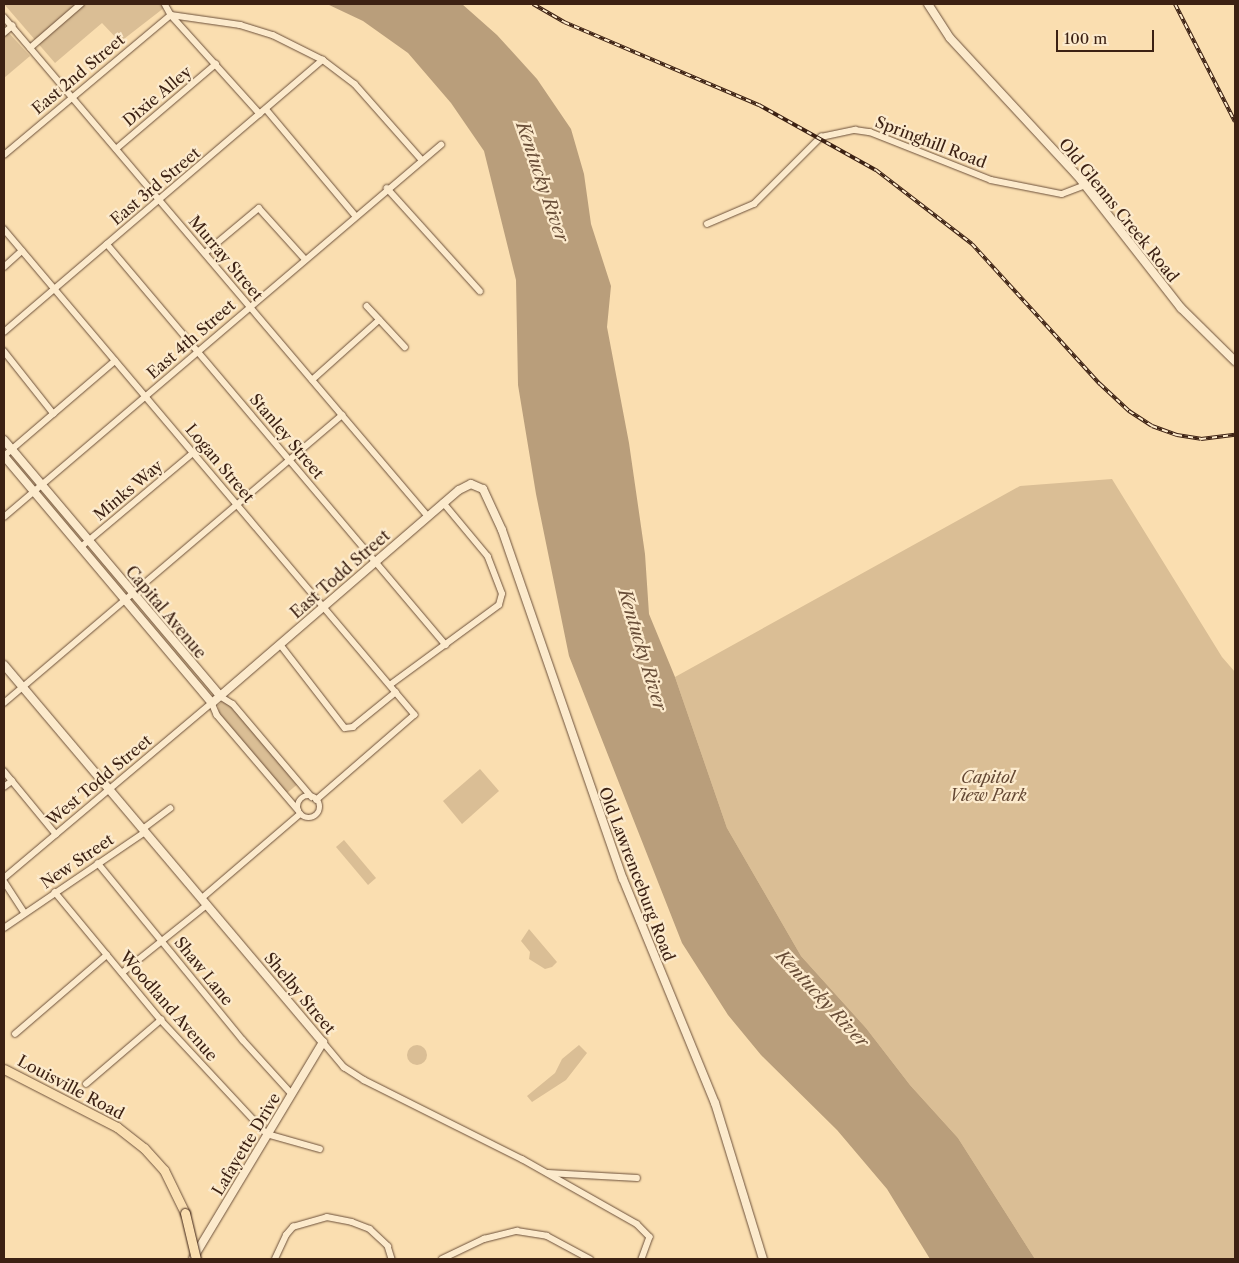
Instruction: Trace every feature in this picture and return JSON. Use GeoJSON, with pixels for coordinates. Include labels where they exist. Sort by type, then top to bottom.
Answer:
{"type":"FeatureCollection","features":[{"type":"Feature","properties":{"kind":"main road","name":"Old Glenns Creek Road"},"geometry":{"type":"LineString","coordinates":[[928,4],[959,50],[1085,185],[1181,308],[1235,361]]}},
{"type":"Feature","properties":{"kind":"main road","name":"Capital Avenue"},"geometry":{"type":"LineString","coordinates":[[4,440],[220,696]]}},
{"type":"Feature","properties":{"kind":"main road","name":"Capital Avenue"},"geometry":{"type":"LineString","coordinates":[[4,456],[212,703]]}},
{"type":"Feature","properties":{"kind":"main road","name":"East Todd Street"},"geometry":{"type":"LineString","coordinates":[[212,703],[443,503],[472,484],[482,489],[488,497]]}},
{"type":"Feature","properties":{"kind":"main road","name":"Old Lawrenceburg Road"},"geometry":{"type":"LineString","coordinates":[[488,497],[623,879],[715,1102],[763,1259]]}},
{"type":"Feature","properties":{"kind":"main road","name":"Shelby Street"},"geometry":{"type":"LineString","coordinates":[[4,665],[323,1042]]}},
{"type":"Feature","properties":{"kind":"main road","name":"Lafayette Drive"},"geometry":{"type":"LineString","coordinates":[[192,1259],[323,1042]]}},
{"type":"Feature","properties":{"kind":"main road","name":"Louisville Road"},"geometry":{"type":"LineString","coordinates":[[4,1069],[117,1127],[144,1148],[164,1170],[185,1213],[196,1259]]}},
{"type":"Feature","properties":{"kind":"street"},"geometry":{"type":"LineString","coordinates":[[30,48],[81,4]]}},
{"type":"Feature","properties":{"kind":"street"},"geometry":{"type":"LineString","coordinates":[[164,4],[171,15],[260,114]]}},
{"type":"Feature","properties":{"kind":"street"},"geometry":{"type":"LineString","coordinates":[[171,15],[240,25],[273,36],[323,60],[355,84],[422,160]]}},
{"type":"Feature","properties":{"kind":"street","name":"East 2nd Street"},"geometry":{"type":"LineString","coordinates":[[4,155],[171,15]]}},
{"type":"Feature","properties":{"kind":"street","name":"Murray Street"},"geometry":{"type":"LineString","coordinates":[[4,17],[428,516]]}},
{"type":"Feature","properties":{"kind":"street"},"geometry":{"type":"LineString","coordinates":[[4,33],[12,26]]}},
{"type":"Feature","properties":{"kind":"street","name":"East 3rd Street"},"geometry":{"type":"LineString","coordinates":[[4,332],[323,60]]}},
{"type":"Feature","properties":{"kind":"street","name":"Dixie Alley"},"geometry":{"type":"LineString","coordinates":[[116,148],[216,64]]}},
{"type":"Feature","properties":{"kind":"street"},"geometry":{"type":"LineString","coordinates":[[266,109],[355,215]]}},
{"type":"Feature","properties":{"kind":"street","name":"Springhill Road"},"geometry":{"type":"LineString","coordinates":[[707,224],[754,204],[821,137],[855,130],[870,132],[991,180],[1062,194],[1070,194],[1085,185]]}},
{"type":"Feature","properties":{"kind":"street","name":"East 4th Street"},"geometry":{"type":"LineString","coordinates":[[4,517],[198,352],[304,258],[441,145]]}},
{"type":"Feature","properties":{"kind":"street"},"geometry":{"type":"LineString","coordinates":[[387,188],[480,291]]}},
{"type":"Feature","properties":{"kind":"street"},"geometry":{"type":"LineString","coordinates":[[205,253],[259,208],[304,258]]}},
{"type":"Feature","properties":{"kind":"street","name":"Logan Street"},"geometry":{"type":"LineString","coordinates":[[4,229],[415,715],[315,798]]}},
{"type":"Feature","properties":{"kind":"street","name":"Stanley Street"},"geometry":{"type":"LineString","coordinates":[[107,244],[446,645]]}},
{"type":"Feature","properties":{"kind":"street"},"geometry":{"type":"LineString","coordinates":[[4,266],[22,251]]}},
{"type":"Feature","properties":{"kind":"street"},"geometry":{"type":"LineString","coordinates":[[367,306],[405,347]]}},
{"type":"Feature","properties":{"kind":"street"},"geometry":{"type":"LineString","coordinates":[[312,380],[379,320]]}},
{"type":"Feature","properties":{"kind":"street"},"geometry":{"type":"LineString","coordinates":[[4,351],[54,414]]}},
{"type":"Feature","properties":{"kind":"street"},"geometry":{"type":"LineString","coordinates":[[4,456],[115,361]]}},
{"type":"Feature","properties":{"kind":"street"},"geometry":{"type":"LineString","coordinates":[[4,703],[342,415]]}},
{"type":"Feature","properties":{"kind":"street","name":"Minks Way"},"geometry":{"type":"LineString","coordinates":[[81,547],[193,453]]}},
{"type":"Feature","properties":{"kind":"street"},"geometry":{"type":"LineString","coordinates":[[390,685],[499,605],[502,594],[488,557],[443,503]]}},
{"type":"Feature","properties":{"kind":"street"},"geometry":{"type":"LineString","coordinates":[[280,644],[345,728],[353,727],[396,692]]}},
{"type":"Feature","properties":{"kind":"street","name":"Capital Avenue"},"geometry":{"type":"LineString","coordinates":[[220,696],[234,704],[315,798]]}},
{"type":"Feature","properties":{"kind":"street","name":"Capital Avenue"},"geometry":{"type":"LineString","coordinates":[[212,703],[217,715],[299,812]]}},
{"type":"Feature","properties":{"kind":"street","name":"West Todd Street"},"geometry":{"type":"LineString","coordinates":[[4,880],[212,703]]}},
{"type":"Feature","properties":{"kind":"street"},"geometry":{"type":"LineString","coordinates":[[4,771],[56,834]]}},
{"type":"Feature","properties":{"kind":"street"},"geometry":{"type":"LineString","coordinates":[[4,787],[12,780]]}},
{"type":"Feature","properties":{"kind":"street"},"geometry":{"type":"LineString","coordinates":[[202,898],[293,819],[299,812],[300,800],[315,798],[319,808],[315,816],[306,818],[299,812]]}},
{"type":"Feature","properties":{"kind":"street","name":"New Street"},"geometry":{"type":"LineString","coordinates":[[4,928],[98,863],[170,809]]}},
{"type":"Feature","properties":{"kind":"street","name":"Shaw Lane"},"geometry":{"type":"LineString","coordinates":[[98,863],[162,942],[292,1094]]}},
{"type":"Feature","properties":{"kind":"street"},"geometry":{"type":"LineString","coordinates":[[4,880],[25,913]]}},
{"type":"Feature","properties":{"kind":"street","name":"Woodland Avenue"},"geometry":{"type":"LineString","coordinates":[[55,892],[161,1020],[267,1134]]}},
{"type":"Feature","properties":{"kind":"street"},"geometry":{"type":"LineString","coordinates":[[122,973],[207,905]]}},
{"type":"Feature","properties":{"kind":"street"},"geometry":{"type":"LineString","coordinates":[[15,1034],[107,955]]}},
{"type":"Feature","properties":{"kind":"street"},"geometry":{"type":"LineString","coordinates":[[86,1084],[161,1020]]}},
{"type":"Feature","properties":{"kind":"street","name":"Shelby Street"},"geometry":{"type":"LineString","coordinates":[[323,1042],[344,1067],[359,1077],[546,1173],[637,1224],[648,1233],[650,1242],[642,1259]]}},
{"type":"Feature","properties":{"kind":"street"},"geometry":{"type":"LineString","coordinates":[[267,1134],[320,1150]]}},
{"type":"Feature","properties":{"kind":"street"},"geometry":{"type":"LineString","coordinates":[[546,1173],[638,1178]]}},
{"type":"Feature","properties":{"kind":"street"},"geometry":{"type":"LineString","coordinates":[[274,1259],[289,1231],[322,1217],[352,1222],[370,1230],[385,1242],[392,1259]]}},
{"type":"Feature","properties":{"kind":"street"},"geometry":{"type":"LineString","coordinates":[[442,1259],[484,1239],[517,1231],[548,1236],[590,1259]]}},
{"type":"Feature","properties":{"kind":"green space"},"geometry":{"type":"Polygon","coordinates":[[[4,4],[169,4],[120,42],[102,23],[55,63],[4,4]]]}},
{"type":"Feature","properties":{"kind":"green space"},"geometry":{"type":"Polygon","coordinates":[[[8,32],[30,56],[4,78],[4,36],[8,32]]]}},
{"type":"Feature","properties":{"kind":"green space","name":"Capitol View Park"},"geometry":{"type":"Polygon","coordinates":[[[1112,479],[1222,657],[1235,672],[1235,1259],[1035,1259],[958,1138],[910,1085],[866,1028],[801,956],[727,828],[675,677],[1020,486],[1112,479]]]}},
{"type":"Feature","properties":{"kind":"green space"},"geometry":{"type":"Polygon","coordinates":[[[223,701],[228,702],[299,783],[287,793],[219,713],[218,705],[223,701]]]}},
{"type":"Feature","properties":{"kind":"green space"},"geometry":{"type":"Polygon","coordinates":[[[480,769],[499,791],[462,824],[443,801],[480,769]]]}},
{"type":"Feature","properties":{"kind":"green space"},"geometry":{"type":"Polygon","coordinates":[[[344,840],[376,878],[368,885],[336,847],[344,840]]]}},
{"type":"Feature","properties":{"kind":"green space"},"geometry":{"type":"Polygon","coordinates":[[[529,929],[557,962],[552,967],[545,969],[529,959],[530,952],[521,941],[529,929]]]}},
{"type":"Feature","properties":{"kind":"green space"},"geometry":{"type":"Polygon","coordinates":[[[417,1045],[424,1048],[427,1055],[424,1062],[417,1065],[410,1062],[407,1055],[410,1048],[417,1045]]]}},
{"type":"Feature","properties":{"kind":"green space"},"geometry":{"type":"Polygon","coordinates":[[[579,1045],[587,1053],[566,1080],[532,1102],[527,1096],[555,1073],[562,1059],[579,1045]]]}},
{"type":"Feature","properties":{"kind":"water","name":"Kentucky River"},"geometry":{"type":"Polygon","coordinates":[[[327,4],[462,4],[497,35],[537,79],[571,129],[584,174],[591,224],[611,286],[607,327],[629,443],[645,554],[649,614],[675,677],[727,828],[801,956],[866,1028],[910,1085],[958,1138],[1035,1259],[930,1259],[887,1189],[837,1130],[761,1055],[728,1015],[682,943],[569,656],[536,494],[518,385],[516,280],[484,151],[451,103],[408,53],[363,21],[327,4]]]}},
{"type":"Feature","properties":{"kind":"railway"},"geometry":{"type":"LineString","coordinates":[[533,4],[564,22],[759,105],[876,170],[972,244],[1100,384],[1129,411],[1152,426],[1177,435],[1201,439],[1235,435]]}},
{"type":"Feature","properties":{"kind":"railway"},"geometry":{"type":"LineString","coordinates":[[1175,4],[1235,122]]}}]}
